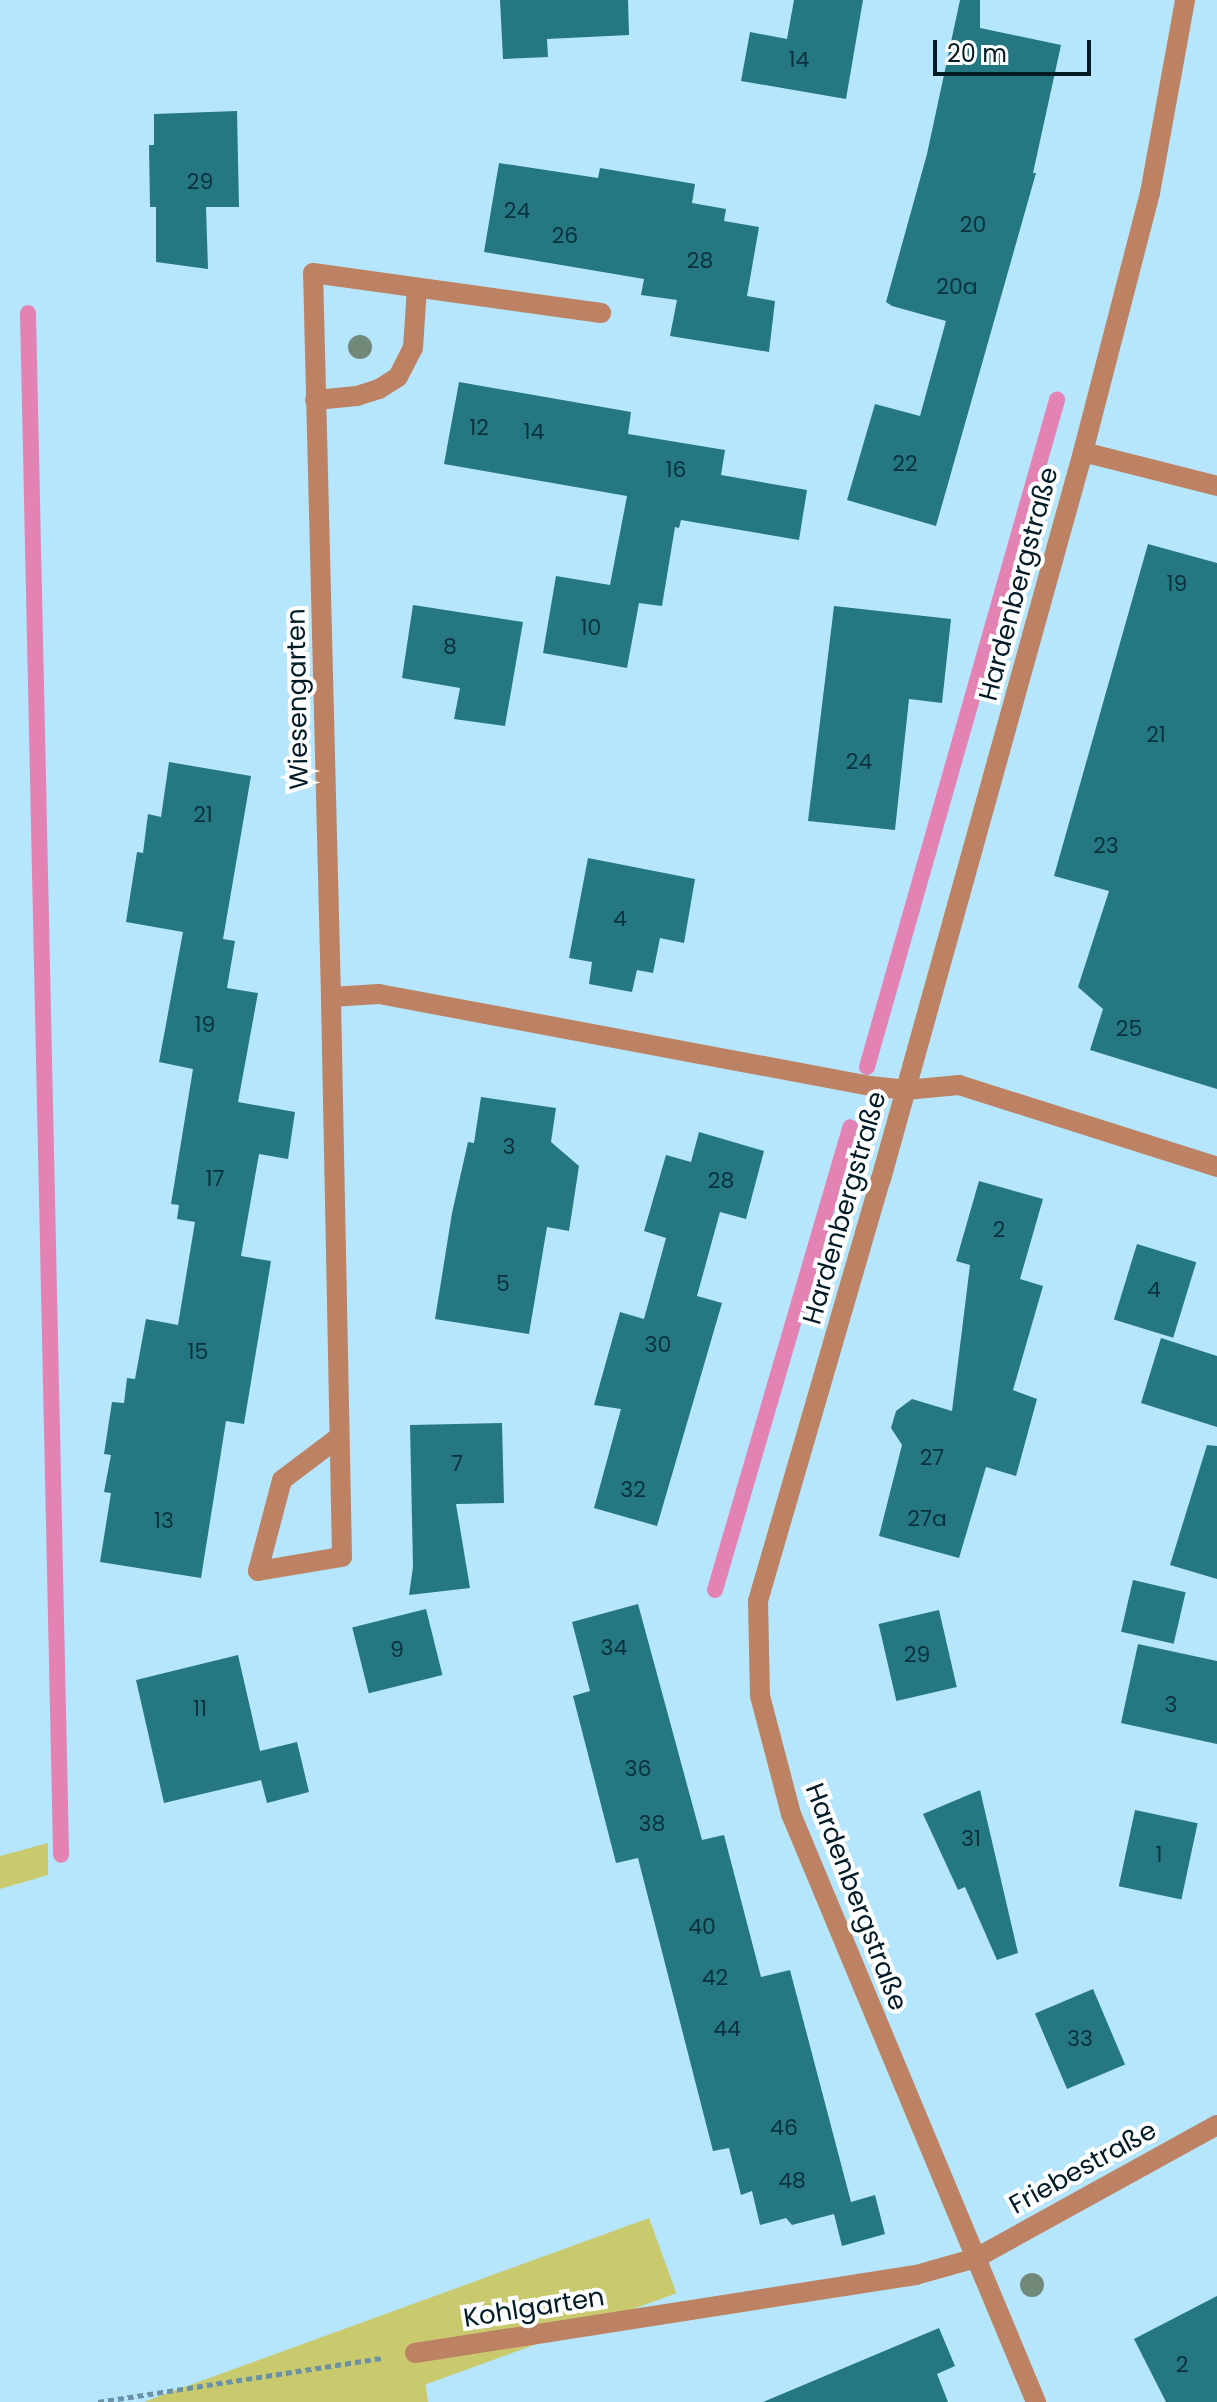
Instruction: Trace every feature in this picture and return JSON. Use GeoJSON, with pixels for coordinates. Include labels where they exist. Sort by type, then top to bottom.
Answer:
{"type":"FeatureCollection","features":[{"type":"Feature","properties":{"kind":"street","name":"Hardenbergstraße"},"geometry":{"type":"LineString","coordinates":[[1036,2402],[791,1814],[760,1696],[758,1601],[906,1090],[1083,452],[1150,193],[1185,0]]}},
{"type":"Feature","properties":{"kind":"street","name":"Wiesengarten"},"geometry":{"type":"LineString","coordinates":[[339,1437],[282,1480],[258,1571],[342,1557],[313,273],[601,313]]}},
{"type":"Feature","properties":{"kind":"street"},"geometry":{"type":"LineString","coordinates":[[315,400],[357,396],[379,389],[398,377],[413,348],[417,288]]}},
{"type":"Feature","properties":{"kind":"street"},"geometry":{"type":"LineString","coordinates":[[1083,452],[1217,486]]}},
{"type":"Feature","properties":{"kind":"street"},"geometry":{"type":"LineString","coordinates":[[331,997],[379,994],[906,1090],[959,1085],[1217,1167]]}},
{"type":"Feature","properties":{"kind":"street","name":"Friebestraße"},"geometry":{"type":"LineString","coordinates":[[976,2258],[1217,2125]]}},
{"type":"Feature","properties":{"kind":"street","name":"Kohlgarten"},"geometry":{"type":"LineString","coordinates":[[415,2353],[916,2275],[976,2258]]}},
{"type":"Feature","properties":{"kind":"path"},"geometry":{"type":"LineString","coordinates":[[98,2402],[415,2353]]}},
{"type":"Feature","properties":{"kind":"shaded area"},"geometry":{"type":"Polygon","coordinates":[[[48,1843],[48,1875],[0,1889],[0,1856],[48,1843]]]}},
{"type":"Feature","properties":{"kind":"shaded area"},"geometry":{"type":"Polygon","coordinates":[[[649,2218],[676,2293],[377,2402],[143,2402],[649,2218]]]}},
{"type":"Feature","properties":{"kind":"shaded area"},"geometry":{"type":"Polygon","coordinates":[[[425,2380],[428,2402],[291,2402],[425,2380]]]}},
{"type":"Feature","properties":{"kind":"building"},"geometry":{"type":"Polygon","coordinates":[[[500,0],[628,0],[629,35],[547,39],[548,57],[503,59],[500,0]]]}},
{"type":"Feature","properties":{"kind":"building"},"geometry":{"type":"Polygon","coordinates":[[[794,0],[863,0],[846,99],[741,81],[750,32],[787,39],[794,0]]]}},
{"type":"Feature","properties":{"kind":"building"},"geometry":{"type":"Polygon","coordinates":[[[960,0],[980,0],[980,28],[1061,45],[1033,173],[1036,173],[936,526],[847,500],[875,404],[920,416],[946,321],[886,302],[927,154],[960,0]]]}},
{"type":"Feature","properties":{"kind":"building"},"geometry":{"type":"Polygon","coordinates":[[[237,111],[239,207],[206,207],[208,269],[156,262],[156,207],[150,207],[149,145],[154,145],[154,114],[237,111]]]}},
{"type":"Feature","properties":{"kind":"building"},"geometry":{"type":"Polygon","coordinates":[[[499,163],[598,178],[600,168],[695,184],[692,203],[726,209],[724,221],[759,227],[747,296],[775,301],[769,352],[670,336],[677,300],[641,295],[644,279],[484,252],[499,163]]]}},
{"type":"Feature","properties":{"kind":"building"},"geometry":{"type":"Polygon","coordinates":[[[459,382],[631,412],[628,434],[725,450],[721,475],[807,490],[799,540],[681,520],[679,528],[675,527],[662,606],[639,603],[627,668],[543,653],[556,576],[610,585],[627,496],[444,464],[459,382]]]}},
{"type":"Feature","properties":{"kind":"building"},"geometry":{"type":"Polygon","coordinates":[[[1148,544],[1217,563],[1217,1089],[1090,1050],[1103,1009],[1078,987],[1109,891],[1054,876],[1148,544]]]}},
{"type":"Feature","properties":{"kind":"building"},"geometry":{"type":"Polygon","coordinates":[[[413,605],[523,622],[505,726],[454,719],[460,688],[402,678],[413,605]]]}},
{"type":"Feature","properties":{"kind":"building"},"geometry":{"type":"Polygon","coordinates":[[[834,606],[951,619],[942,703],[909,699],[895,830],[808,821],[834,606]]]}},
{"type":"Feature","properties":{"kind":"building"},"geometry":{"type":"Polygon","coordinates":[[[169,762],[251,776],[223,939],[235,941],[227,988],[258,993],[238,1102],[295,1112],[288,1159],[259,1154],[241,1256],[271,1261],[244,1424],[226,1421],[201,1578],[100,1562],[111,1493],[104,1492],[111,1455],[104,1454],[112,1402],[124,1403],[127,1378],[135,1379],[146,1319],[178,1325],[195,1222],[177,1219],[179,1205],[171,1204],[193,1069],[159,1062],[183,932],[126,922],[137,852],[143,853],[148,814],[161,817],[169,762]]]}},
{"type":"Feature","properties":{"kind":"building"},"geometry":{"type":"Polygon","coordinates":[[[588,858],[695,879],[684,943],[660,938],[653,973],[637,970],[632,992],[589,984],[592,962],[569,958],[588,858]]]}},
{"type":"Feature","properties":{"kind":"building"},"geometry":{"type":"Polygon","coordinates":[[[481,1097],[556,1108],[551,1142],[579,1166],[569,1231],[547,1227],[529,1334],[435,1319],[452,1213],[468,1142],[474,1143],[481,1097]]]}},
{"type":"Feature","properties":{"kind":"building"},"geometry":{"type":"Polygon","coordinates":[[[699,1132],[764,1151],[746,1219],[720,1212],[697,1296],[722,1303],[657,1526],[594,1508],[621,1409],[594,1405],[620,1312],[644,1319],[666,1238],[644,1231],[666,1155],[691,1162],[699,1132]]]}},
{"type":"Feature","properties":{"kind":"building"},"geometry":{"type":"Polygon","coordinates":[[[979,1181],[1043,1199],[1020,1279],[1043,1286],[1013,1390],[1037,1399],[1016,1476],[986,1467],[959,1558],[879,1536],[902,1445],[891,1428],[896,1411],[912,1399],[952,1411],[970,1265],[956,1261],[979,1181]]]}},
{"type":"Feature","properties":{"kind":"building"},"geometry":{"type":"Polygon","coordinates":[[[1137,1244],[1196,1262],[1173,1338],[1114,1320],[1137,1244]]]}},
{"type":"Feature","properties":{"kind":"building"},"geometry":{"type":"Polygon","coordinates":[[[1161,1338],[1217,1356],[1217,1427],[1141,1403],[1161,1338]]]}},
{"type":"Feature","properties":{"kind":"building"},"geometry":{"type":"Polygon","coordinates":[[[502,1423],[504,1503],[456,1504],[470,1588],[409,1595],[413,1567],[410,1425],[502,1423]]]}},
{"type":"Feature","properties":{"kind":"building"},"geometry":{"type":"Polygon","coordinates":[[[1207,1445],[1217,1446],[1217,1579],[1170,1565],[1207,1445]]]}},
{"type":"Feature","properties":{"kind":"building"},"geometry":{"type":"Polygon","coordinates":[[[1133,1580],[1186,1592],[1174,1644],[1121,1632],[1133,1580]]]}},
{"type":"Feature","properties":{"kind":"building"},"geometry":{"type":"Polygon","coordinates":[[[638,1604],[702,1840],[724,1835],[761,1977],[790,1970],[851,2202],[875,2195],[885,2234],[842,2246],[834,2214],[792,2225],[786,2218],[760,2225],[752,2191],[741,2195],[729,2148],[713,2151],[638,1858],[616,1863],[573,1696],[590,1691],[572,1622],[638,1604]]]}},
{"type":"Feature","properties":{"kind":"building"},"geometry":{"type":"Polygon","coordinates":[[[426,1609],[442,1675],[369,1693],[352,1627],[426,1609]]]}},
{"type":"Feature","properties":{"kind":"building"},"geometry":{"type":"Polygon","coordinates":[[[939,1610],[957,1687],[896,1701],[879,1624],[939,1610]]]}},
{"type":"Feature","properties":{"kind":"building"},"geometry":{"type":"Polygon","coordinates":[[[1138,1644],[1217,1661],[1217,1744],[1121,1723],[1138,1644]]]}},
{"type":"Feature","properties":{"kind":"building"},"geometry":{"type":"Polygon","coordinates":[[[238,1655],[260,1751],[297,1742],[309,1792],[267,1803],[261,1780],[164,1803],[136,1680],[238,1655]]]}},
{"type":"Feature","properties":{"kind":"building"},"geometry":{"type":"Polygon","coordinates":[[[980,1790],[1018,1953],[997,1960],[965,1887],[958,1890],[923,1814],[980,1790]]]}},
{"type":"Feature","properties":{"kind":"building"},"geometry":{"type":"Polygon","coordinates":[[[1135,1810],[1198,1823],[1181,1900],[1119,1886],[1135,1810]]]}},
{"type":"Feature","properties":{"kind":"building"},"geometry":{"type":"Polygon","coordinates":[[[1093,1989],[1125,2064],[1067,2089],[1035,2014],[1093,1989]]]}},
{"type":"Feature","properties":{"kind":"building"},"geometry":{"type":"Polygon","coordinates":[[[1217,2296],[1217,2402],[1166,2402],[1134,2339],[1217,2296]]]}},
{"type":"Feature","properties":{"kind":"building"},"geometry":{"type":"Polygon","coordinates":[[[939,2328],[955,2366],[937,2374],[948,2402],[763,2402],[939,2328]]]}},
{"type":"Feature","properties":{"kind":"waterway"},"geometry":{"type":"LineString","coordinates":[[28,313],[61,1855]]}},
{"type":"Feature","properties":{"kind":"waterway"},"geometry":{"type":"LineString","coordinates":[[867,1067],[1057,400]]}},
{"type":"Feature","properties":{"kind":"waterway"},"geometry":{"type":"LineString","coordinates":[[715,1590],[850,1127]]}}]}
